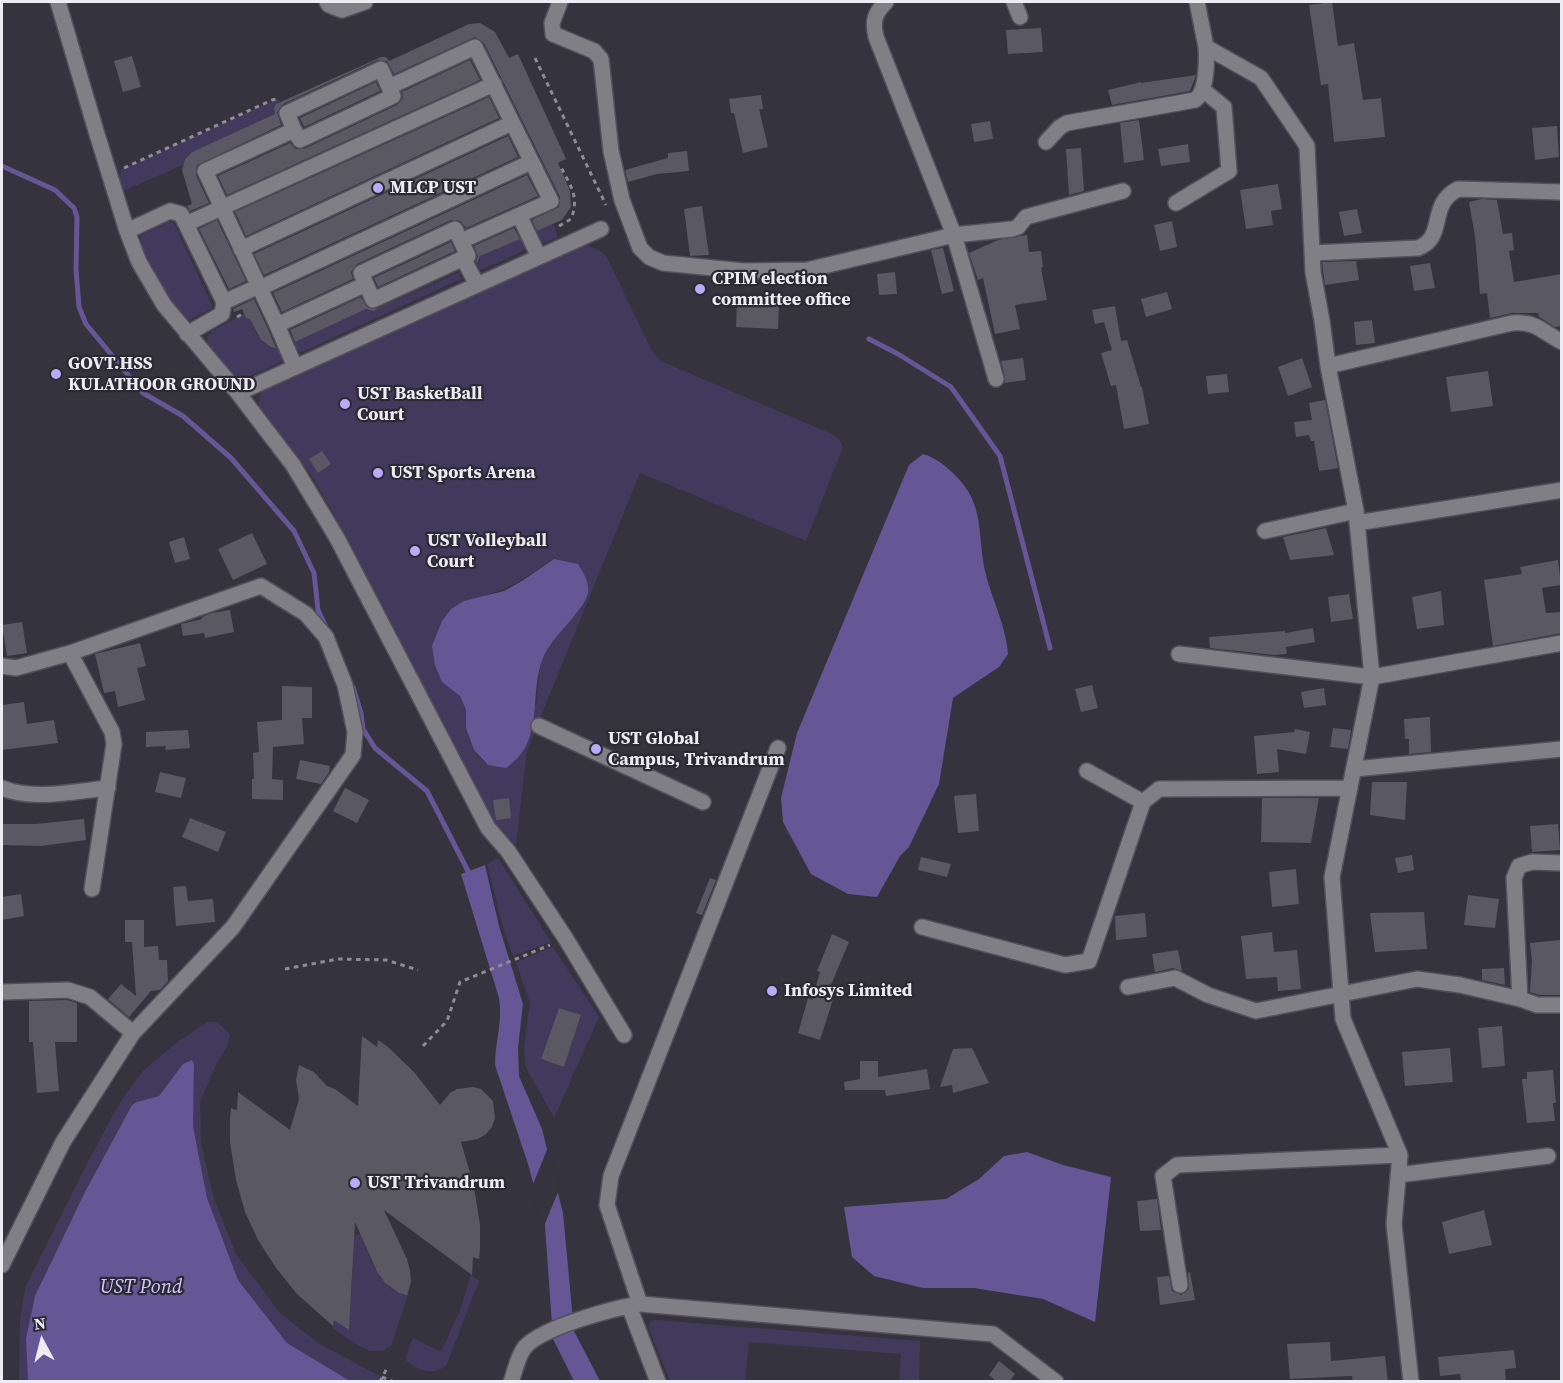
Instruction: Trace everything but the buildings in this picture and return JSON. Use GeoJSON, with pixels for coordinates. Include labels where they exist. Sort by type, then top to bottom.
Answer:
{"type":"FeatureCollection","features":[{"type":"Feature","properties":{"kind":"street"},"geometry":{"type":"LineString","coordinates":[[58,2],[127,231],[139,262],[164,305],[238,393],[293,465],[343,548],[488,828],[508,851],[566,939],[624,1035]]}},
{"type":"Feature","properties":{"kind":"street"},"geometry":{"type":"LineString","coordinates":[[327,2],[342,10],[365,2]]}},
{"type":"Feature","properties":{"kind":"street"},"geometry":{"type":"LineString","coordinates":[[560,2],[552,23],[553,34],[594,51],[601,59],[611,151],[622,200],[640,248],[649,257],[663,263],[744,271],[807,270],[954,235],[1012,229],[1018,227],[1026,217],[1123,191]]}},
{"type":"Feature","properties":{"kind":"street"},"geometry":{"type":"LineString","coordinates":[[886,2],[876,13],[873,24],[876,37],[954,235],[996,379]]}},
{"type":"Feature","properties":{"kind":"street"},"geometry":{"type":"LineString","coordinates":[[1014,2],[1020,17]]}},
{"type":"Feature","properties":{"kind":"street"},"geometry":{"type":"LineString","coordinates":[[1046,142],[1067,123],[1189,102],[1201,96],[1207,59],[1197,2],[1202,2]]}},
{"type":"Feature","properties":{"kind":"street"},"geometry":{"type":"LineString","coordinates":[[389,87],[475,47],[550,201],[461,242]]}},
{"type":"Feature","properties":{"kind":"street"},"geometry":{"type":"LineString","coordinates":[[1206,47],[1261,78],[1307,146],[1312,253],[1328,366],[1356,517],[1372,677],[1332,877],[1343,1019],[1400,1155],[1395,1224],[1411,1382]]}},
{"type":"Feature","properties":{"kind":"street"},"geometry":{"type":"LineString","coordinates":[[381,69],[389,87],[393,96],[300,140],[287,113],[381,69]]}},
{"type":"Feature","properties":{"kind":"street"},"geometry":{"type":"LineString","coordinates":[[186,224],[494,84]]}},
{"type":"Feature","properties":{"kind":"street"},"geometry":{"type":"LineString","coordinates":[[1176,203],[1229,171],[1224,106],[1203,90]]}},
{"type":"Feature","properties":{"kind":"street"},"geometry":{"type":"LineString","coordinates":[[241,249],[512,123]]}},
{"type":"Feature","properties":{"kind":"street"},"geometry":{"type":"LineString","coordinates":[[294,130],[205,171],[295,367]]}},
{"type":"Feature","properties":{"kind":"street"},"geometry":{"type":"LineString","coordinates":[[224,302],[531,162]]}},
{"type":"Feature","properties":{"kind":"street"},"geometry":{"type":"LineString","coordinates":[[1312,253],[1418,248],[1428,244],[1434,235],[1441,203],[1447,195],[1458,189],[1562,192]]}},
{"type":"Feature","properties":{"kind":"street"},"geometry":{"type":"LineString","coordinates":[[127,231],[170,211],[181,214],[224,302],[222,314],[187,334]]}},
{"type":"Feature","properties":{"kind":"street"},"geometry":{"type":"LineString","coordinates":[[519,215],[539,257]]}},
{"type":"Feature","properties":{"kind":"street"},"geometry":{"type":"LineString","coordinates":[[455,229],[468,256],[463,258],[373,300],[361,273],[455,229]]}},
{"type":"Feature","properties":{"kind":"street"},"geometry":{"type":"LineString","coordinates":[[238,393],[601,229]]}},
{"type":"Feature","properties":{"kind":"street"},"geometry":{"type":"LineString","coordinates":[[463,258],[477,285]]}},
{"type":"Feature","properties":{"kind":"street"},"geometry":{"type":"LineString","coordinates":[[277,325],[366,284]]}},
{"type":"Feature","properties":{"kind":"street"},"geometry":{"type":"LineString","coordinates":[[1328,366],[1512,322],[1525,321],[1534,324],[1562,342]]}},
{"type":"Feature","properties":{"kind":"street"},"geometry":{"type":"LineString","coordinates":[[1264,531],[1562,490]]}},
{"type":"Feature","properties":{"kind":"street"},"geometry":{"type":"LineString","coordinates":[[2,666],[16,668],[70,653],[261,586],[306,614],[326,637],[345,685],[355,732],[352,755],[233,927],[134,1033],[63,1142],[2,1265]]}},
{"type":"Feature","properties":{"kind":"street"},"geometry":{"type":"LineString","coordinates":[[1179,654],[1372,677],[1562,643]]}},
{"type":"Feature","properties":{"kind":"street"},"geometry":{"type":"LineString","coordinates":[[70,653],[112,732],[114,744],[92,889]]}},
{"type":"Feature","properties":{"kind":"street"},"geometry":{"type":"LineString","coordinates":[[539,726],[704,802]]}},
{"type":"Feature","properties":{"kind":"street"},"geometry":{"type":"LineString","coordinates":[[658,1382],[607,1205],[611,1176],[778,748]]}},
{"type":"Feature","properties":{"kind":"street"},"geometry":{"type":"LineString","coordinates":[[1353,769],[1562,749]]}},
{"type":"Feature","properties":{"kind":"street"},"geometry":{"type":"LineString","coordinates":[[1088,771],[1143,802]]}},
{"type":"Feature","properties":{"kind":"street"},"geometry":{"type":"LineString","coordinates":[[2,788],[17,793],[45,794],[108,788]]}},
{"type":"Feature","properties":{"kind":"street"},"geometry":{"type":"LineString","coordinates":[[922,927],[1065,965],[1089,961],[1143,802],[1159,789],[1348,788]]}},
{"type":"Feature","properties":{"kind":"street"},"geometry":{"type":"LineString","coordinates":[[1521,999],[1514,878],[1519,866],[1532,862],[1562,863]]}},
{"type":"Feature","properties":{"kind":"street"},"geometry":{"type":"LineString","coordinates":[[1128,987],[1175,978],[1208,995],[1256,1011],[1417,979],[1460,985],[1537,1005],[1562,1005]]}},
{"type":"Feature","properties":{"kind":"street"},"geometry":{"type":"LineString","coordinates":[[2,992],[68,990],[90,997],[134,1033]]}},
{"type":"Feature","properties":{"kind":"street"},"geometry":{"type":"LineString","coordinates":[[1180,1286],[1163,1176],[1177,1166],[1400,1155]]}},
{"type":"Feature","properties":{"kind":"street"},"geometry":{"type":"LineString","coordinates":[[1398,1174],[1548,1156]]}},
{"type":"Feature","properties":{"kind":"street"},"geometry":{"type":"LineString","coordinates":[[511,1382],[524,1347],[543,1333],[585,1318],[634,1305],[993,1334],[1056,1382]]}},
{"type":"Feature","properties":{"kind":"path"},"geometry":{"type":"LineString","coordinates":[[535,58],[610,214]]}},
{"type":"Feature","properties":{"kind":"path"},"geometry":{"type":"LineString","coordinates":[[122,169],[272,100],[277,99],[279,102]]}},
{"type":"Feature","properties":{"kind":"path"},"geometry":{"type":"LineString","coordinates":[[559,226],[571,219],[576,206],[574,195],[560,165]]}},
{"type":"Feature","properties":{"kind":"path"},"geometry":{"type":"LineString","coordinates":[[236,318],[244,314]]}},
{"type":"Feature","properties":{"kind":"path"},"geometry":{"type":"LineString","coordinates":[[423,1046],[447,1021],[460,982],[566,939]]}},
{"type":"Feature","properties":{"kind":"path"},"geometry":{"type":"LineString","coordinates":[[285,969],[338,959],[386,960],[418,970]]}},
{"type":"Feature","properties":{"kind":"path"},"geometry":{"type":"LineString","coordinates":[[380,1382],[388,1366]]}},
{"type":"Feature","properties":{"kind":"path"},"geometry":{"type":"LineString","coordinates":[[382,1377],[394,1382]]}},
{"type":"Feature","properties":{"kind":"shaded area"},"geometry":{"type":"Polygon","coordinates":[[[277,99],[279,102],[274,108],[275,114],[192,152],[183,165],[124,190],[120,180],[122,169],[277,99]]]}},
{"type":"Feature","properties":{"kind":"shaded area"},"geometry":{"type":"Polygon","coordinates":[[[169,222],[174,223],[212,305],[212,308],[189,320],[175,307],[167,295],[141,243],[141,235],[169,222]]]}},
{"type":"Feature","properties":{"kind":"shaded area"},"geometry":{"type":"Polygon","coordinates":[[[553,224],[558,237],[542,243],[534,232],[553,224]]]}},
{"type":"Feature","properties":{"kind":"shaded area"},"geometry":{"type":"Polygon","coordinates":[[[521,238],[525,246],[523,251],[481,270],[476,265],[480,261],[480,256],[521,238]]]}},
{"type":"Feature","properties":{"kind":"shaded area"},"geometry":{"type":"Polygon","coordinates":[[[588,246],[599,250],[606,256],[653,353],[661,361],[834,435],[843,447],[806,541],[640,473],[527,750],[516,845],[495,824],[342,528],[312,476],[258,404],[261,393],[268,388],[577,247],[588,246]],[[553,559],[513,584],[486,595],[460,695],[466,710],[466,728],[474,750],[487,765],[537,704],[543,656],[564,625],[581,607],[553,559]]]}},
{"type":"Feature","properties":{"kind":"shaded area"},"geometry":{"type":"Polygon","coordinates":[[[460,272],[461,279],[302,352],[297,351],[292,343],[366,309],[374,311],[460,272]]]}},
{"type":"Feature","properties":{"kind":"shaded area"},"geometry":{"type":"Polygon","coordinates":[[[247,312],[263,341],[274,347],[281,347],[285,356],[283,361],[246,378],[233,375],[208,344],[207,337],[212,331],[247,312]]]}},
{"type":"Feature","properties":{"kind":"shaded area"},"geometry":{"type":"Polygon","coordinates":[[[498,858],[551,942],[513,956],[487,864],[498,858]]]}},
{"type":"Feature","properties":{"kind":"shaded area"},"geometry":{"type":"Polygon","coordinates":[[[553,947],[599,1017],[554,1118],[525,1066],[524,1047],[530,1003],[516,962],[553,947]],[[559,1008],[541,1059],[564,1067],[581,1016],[559,1008]]]}},
{"type":"Feature","properties":{"kind":"shaded area"},"geometry":{"type":"Polygon","coordinates":[[[207,1022],[217,1022],[230,1034],[227,1047],[216,1065],[200,1102],[201,1143],[214,1199],[236,1254],[280,1313],[318,1343],[382,1377],[380,1381],[350,1381],[287,1343],[238,1280],[207,1198],[193,1126],[194,1064],[192,1060],[183,1064],[159,1096],[137,1102],[26,1339],[28,1381],[19,1382],[20,1319],[25,1288],[89,1160],[115,1111],[143,1071],[175,1044],[207,1022]]]}},
{"type":"Feature","properties":{"kind":"shaded area"},"geometry":{"type":"Polygon","coordinates":[[[360,1234],[380,1277],[393,1290],[402,1294],[406,1286],[409,1292],[391,1346],[382,1351],[370,1351],[352,1342],[333,1328],[334,1320],[349,1330],[353,1267],[341,1242],[360,1234]]]}},
{"type":"Feature","properties":{"kind":"shaded area"},"geometry":{"type":"Polygon","coordinates":[[[471,1275],[479,1281],[446,1366],[436,1371],[426,1371],[406,1361],[413,1338],[441,1352],[460,1310],[471,1275]]]}},
{"type":"Feature","properties":{"kind":"shaded area"},"geometry":{"type":"Polygon","coordinates":[[[656,1320],[920,1341],[919,1381],[899,1381],[901,1354],[749,1342],[745,1381],[670,1381],[649,1329],[650,1322],[656,1320]]]}},
{"type":"Feature","properties":{"kind":"water"},"geometry":{"type":"Polygon","coordinates":[[[923,454],[936,459],[949,470],[964,485],[971,497],[976,509],[986,575],[1002,624],[1008,654],[999,667],[953,698],[939,784],[909,847],[900,856],[877,897],[848,894],[811,874],[783,822],[781,798],[797,733],[909,465],[923,454]]]}},
{"type":"Feature","properties":{"kind":"water"},"geometry":{"type":"Polygon","coordinates":[[[554,559],[578,564],[587,582],[588,593],[580,608],[543,658],[534,717],[527,745],[506,768],[488,765],[474,750],[466,728],[466,710],[460,696],[442,682],[435,665],[432,646],[442,621],[451,609],[464,601],[504,591],[554,559]]]}},
{"type":"Feature","properties":{"kind":"water"},"geometry":{"type":"Polygon","coordinates":[[[485,865],[499,926],[523,1004],[518,1048],[519,1076],[542,1129],[563,1213],[574,1331],[600,1381],[574,1381],[553,1339],[545,1226],[528,1164],[495,1065],[500,1015],[499,998],[461,874],[485,865]]]}},
{"type":"Feature","properties":{"kind":"water","name":"UST Pond"},"geometry":{"type":"Polygon","coordinates":[[[192,1060],[194,1064],[193,1126],[207,1198],[238,1280],[287,1343],[350,1381],[28,1381],[26,1339],[35,1296],[85,1192],[132,1105],[159,1096],[183,1064],[192,1060]]]}},
{"type":"Feature","properties":{"kind":"water"},"geometry":{"type":"Polygon","coordinates":[[[1027,1152],[1063,1165],[1111,1177],[1095,1322],[1043,1299],[974,1288],[923,1288],[874,1276],[852,1257],[844,1207],[946,1199],[979,1179],[1004,1156],[1027,1152]]]}},
{"type":"Feature","properties":{"kind":"pier"},"geometry":{"type":"Polygon","coordinates":[[[549,1145],[560,1187],[542,1231],[531,1189],[549,1145]]]}},
{"type":"Feature","properties":{"kind":"waterway"},"geometry":{"type":"LineString","coordinates":[[2,166],[55,190],[74,208],[77,217],[76,270],[79,307],[86,324],[143,393],[183,416],[231,458],[294,531],[314,573],[318,610],[327,629]]}},
{"type":"Feature","properties":{"kind":"waterway"},"geometry":{"type":"LineString","coordinates":[[869,339],[951,387],[1000,456],[1050,648]]}},
{"type":"Feature","properties":{"kind":"waterway"},"geometry":{"type":"LineString","coordinates":[[353,687],[363,729],[375,748],[427,791],[470,875]]}},
{"type":"Feature","properties":{"kind":"place","name":"MLCP UST"},"geometry":{"type":"Point","coordinates":[378,188]}},
{"type":"Feature","properties":{"kind":"place","name":"CPIM election committee office"},"geometry":{"type":"Point","coordinates":[700,289]}},
{"type":"Feature","properties":{"kind":"place","name":"GOVT.HSS KULATHOOR GROUND"},"geometry":{"type":"Point","coordinates":[56,374]}},
{"type":"Feature","properties":{"kind":"place","name":"UST BasketBall Court"},"geometry":{"type":"Point","coordinates":[345,404]}},
{"type":"Feature","properties":{"kind":"place","name":"UST Sports Arena"},"geometry":{"type":"Point","coordinates":[378,473]}},
{"type":"Feature","properties":{"kind":"place","name":"UST Volleyball Court"},"geometry":{"type":"Point","coordinates":[415,551]}},
{"type":"Feature","properties":{"kind":"place","name":"UST Global Campus, Trivandrum"},"geometry":{"type":"Point","coordinates":[596,749]}},
{"type":"Feature","properties":{"kind":"place","name":"Infosys Limited"},"geometry":{"type":"Point","coordinates":[772,991]}},
{"type":"Feature","properties":{"kind":"place","name":"UST Trivandrum"},"geometry":{"type":"Point","coordinates":[355,1183]}}]}
